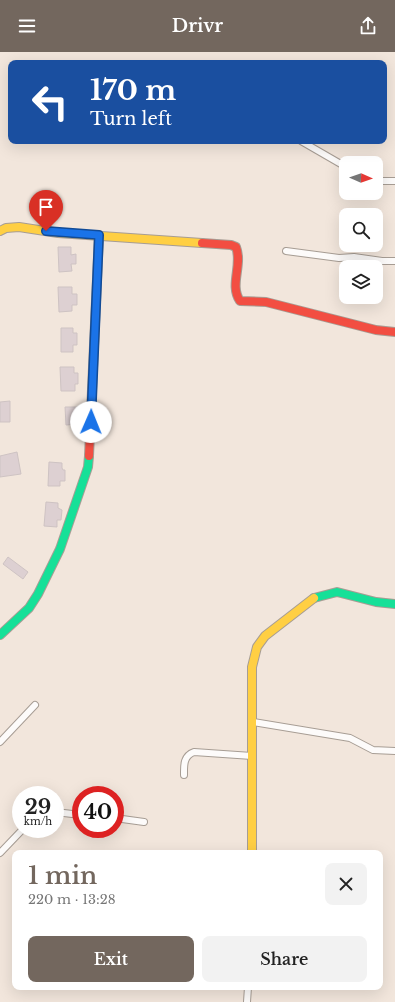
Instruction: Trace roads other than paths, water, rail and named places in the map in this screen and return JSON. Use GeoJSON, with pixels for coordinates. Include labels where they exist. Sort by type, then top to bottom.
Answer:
{"type":"FeatureCollection","features":[{"type":"Feature","properties":{"kind":"street"},"geometry":{"type":"LineString","coordinates":[[305,144],[339,163]]}},
{"type":"Feature","properties":{"kind":"street"},"geometry":{"type":"LineString","coordinates":[[383,181],[395,181]]}},
{"type":"Feature","properties":{"kind":"street"},"geometry":{"type":"LineString","coordinates":[[0,231],[6,228],[19,227],[58,233],[232,245],[236,247],[239,255],[236,291],[238,299],[266,302],[376,330],[395,332]]}},
{"type":"Feature","properties":{"kind":"street"},"geometry":{"type":"LineString","coordinates":[[0,635],[29,608],[38,594],[60,549],[88,467],[91,437],[99,235]]}},
{"type":"Feature","properties":{"kind":"street"},"geometry":{"type":"LineString","coordinates":[[286,251],[333,258],[354,257],[395,261]]}},
{"type":"Feature","properties":{"kind":"street"},"geometry":{"type":"LineString","coordinates":[[252,850],[252,667],[257,647],[265,636],[311,599],[329,593],[337,592],[366,600],[395,604]]}},
{"type":"Feature","properties":{"kind":"street"},"geometry":{"type":"LineString","coordinates":[[0,742],[35,705]]}},
{"type":"Feature","properties":{"kind":"street"},"geometry":{"type":"LineString","coordinates":[[253,722],[350,738],[373,750],[395,751]]}},
{"type":"Feature","properties":{"kind":"street"},"geometry":{"type":"LineString","coordinates":[[184,775],[185,761],[190,754],[194,752],[252,756]]}},
{"type":"Feature","properties":{"kind":"street"},"geometry":{"type":"LineString","coordinates":[[124,819],[144,822]]}},
{"type":"Feature","properties":{"kind":"street"},"geometry":{"type":"LineString","coordinates":[[0,853],[14,838]]}},
{"type":"Feature","properties":{"kind":"street"},"geometry":{"type":"LineString","coordinates":[[248,990],[248,1002]]}}]}
